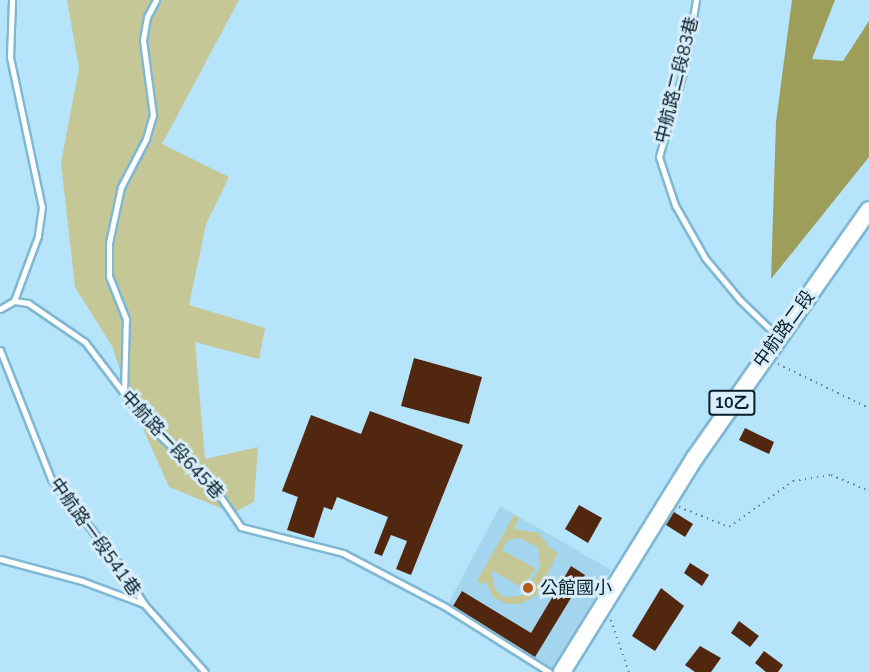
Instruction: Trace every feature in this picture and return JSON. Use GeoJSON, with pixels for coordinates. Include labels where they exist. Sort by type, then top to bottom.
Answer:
{"type":"FeatureCollection","features":[{"type":"Feature","properties":{"kind":"main road","name":"中航路二段"},"geometry":{"type":"LineString","coordinates":[[605,602],[763,356],[869,210]]}},
{"type":"Feature","properties":{"kind":"main road","name":"10乙"},"geometry":{"type":"LineString","coordinates":[[562,672],[605,602]]}},
{"type":"Feature","properties":{"kind":"lane"},"geometry":{"type":"LineString","coordinates":[[0,309],[14,301],[38,236],[42,207],[10,57],[12,0]]}},
{"type":"Feature","properties":{"kind":"lane"},"geometry":{"type":"LineString","coordinates":[[124,393],[126,319],[109,276],[110,243],[121,187],[146,139],[153,115],[143,40],[156,0]]}},
{"type":"Feature","properties":{"kind":"lane","name":"中航路二段83巷"},"geometry":{"type":"LineString","coordinates":[[696,0],[684,69],[659,157],[675,205],[705,258],[740,300],[778,337]]}},
{"type":"Feature","properties":{"kind":"lane","name":"中航路一段645巷"},"geometry":{"type":"LineString","coordinates":[[14,301],[28,303],[85,342],[124,393],[176,453],[210,482],[241,527],[343,553],[444,606],[549,672]]}},
{"type":"Feature","properties":{"kind":"lane","name":"中航路一段541巷"},"geometry":{"type":"LineString","coordinates":[[0,350],[51,479],[119,564],[144,604],[206,672]]}},
{"type":"Feature","properties":{"kind":"lane"},"geometry":{"type":"LineString","coordinates":[[0,559],[82,580],[144,604]]}},
{"type":"Feature","properties":{"kind":"path"},"geometry":{"type":"LineString","coordinates":[[763,356],[869,408]]}},
{"type":"Feature","properties":{"kind":"path"},"geometry":{"type":"LineString","coordinates":[[668,502],[729,527],[794,481],[831,475],[869,491]]}},
{"type":"Feature","properties":{"kind":"path"},"geometry":{"type":"LineString","coordinates":[[605,602],[629,672]]}},
{"type":"Feature","properties":{"kind":"shaded area","name":"公館國小"},"geometry":{"type":"Polygon","coordinates":[[[500,506],[611,570],[553,670],[447,606],[500,506]]]}},
{"type":"Feature","properties":{"kind":"green space"},"geometry":{"type":"Polygon","coordinates":[[[67,0],[239,0],[162,144],[229,177],[206,224],[189,305],[265,328],[259,359],[195,342],[205,459],[258,447],[254,502],[233,513],[169,487],[129,397],[112,346],[75,287],[61,163],[79,68],[67,0]]]}},
{"type":"Feature","properties":{"kind":"green space"},"geometry":{"type":"Polygon","coordinates":[[[792,0],[835,0],[812,59],[843,61],[869,21],[869,157],[771,279],[776,122],[792,0]]]}},
{"type":"Feature","properties":{"kind":"green space"},"geometry":{"type":"Polygon","coordinates":[[[514,515],[519,518],[514,529],[539,533],[550,548],[558,553],[537,595],[521,604],[507,604],[493,597],[486,581],[483,585],[477,581],[514,515]],[[519,538],[507,541],[502,550],[535,568],[523,588],[491,570],[495,589],[503,597],[521,596],[540,567],[538,547],[519,538]]]}},
{"type":"Feature","properties":{"kind":"building"},"geometry":{"type":"Polygon","coordinates":[[[414,358],[482,377],[469,424],[401,406],[414,358]]]}},
{"type":"Feature","properties":{"kind":"building"},"geometry":{"type":"Polygon","coordinates":[[[370,411],[463,445],[411,575],[396,569],[407,541],[391,535],[382,556],[374,553],[388,517],[337,497],[332,510],[324,507],[314,538],[287,530],[298,497],[282,491],[311,415],[361,434],[370,411]]]}},
{"type":"Feature","properties":{"kind":"building"},"geometry":{"type":"Polygon","coordinates":[[[745,428],[774,442],[769,454],[739,440],[745,428]]]}},
{"type":"Feature","properties":{"kind":"building"},"geometry":{"type":"Polygon","coordinates":[[[579,505],[602,518],[588,543],[565,529],[579,505]]]}},
{"type":"Feature","properties":{"kind":"building"},"geometry":{"type":"Polygon","coordinates":[[[674,512],[693,524],[685,537],[666,525],[674,512]]]}},
{"type":"Feature","properties":{"kind":"building"},"geometry":{"type":"Polygon","coordinates":[[[690,563],[709,575],[702,586],[684,573],[690,563]]]}},
{"type":"Feature","properties":{"kind":"building"},"geometry":{"type":"Polygon","coordinates":[[[571,566],[585,575],[535,657],[453,606],[462,591],[531,633],[571,566]]]}},
{"type":"Feature","properties":{"kind":"building"},"geometry":{"type":"Polygon","coordinates":[[[661,588],[684,606],[655,651],[632,636],[661,588]]]}},
{"type":"Feature","properties":{"kind":"building"},"geometry":{"type":"Polygon","coordinates":[[[739,621],[759,636],[750,647],[731,633],[739,621]]]}},
{"type":"Feature","properties":{"kind":"building"},"geometry":{"type":"Polygon","coordinates":[[[700,646],[721,658],[711,672],[695,672],[685,665],[700,646]]]}},
{"type":"Feature","properties":{"kind":"building"},"geometry":{"type":"Polygon","coordinates":[[[764,651],[783,665],[778,672],[766,672],[755,663],[764,651]]]}},
{"type":"Feature","properties":{"kind":"place","name":"公館國小"},"geometry":{"type":"Point","coordinates":[528,588]}}]}
